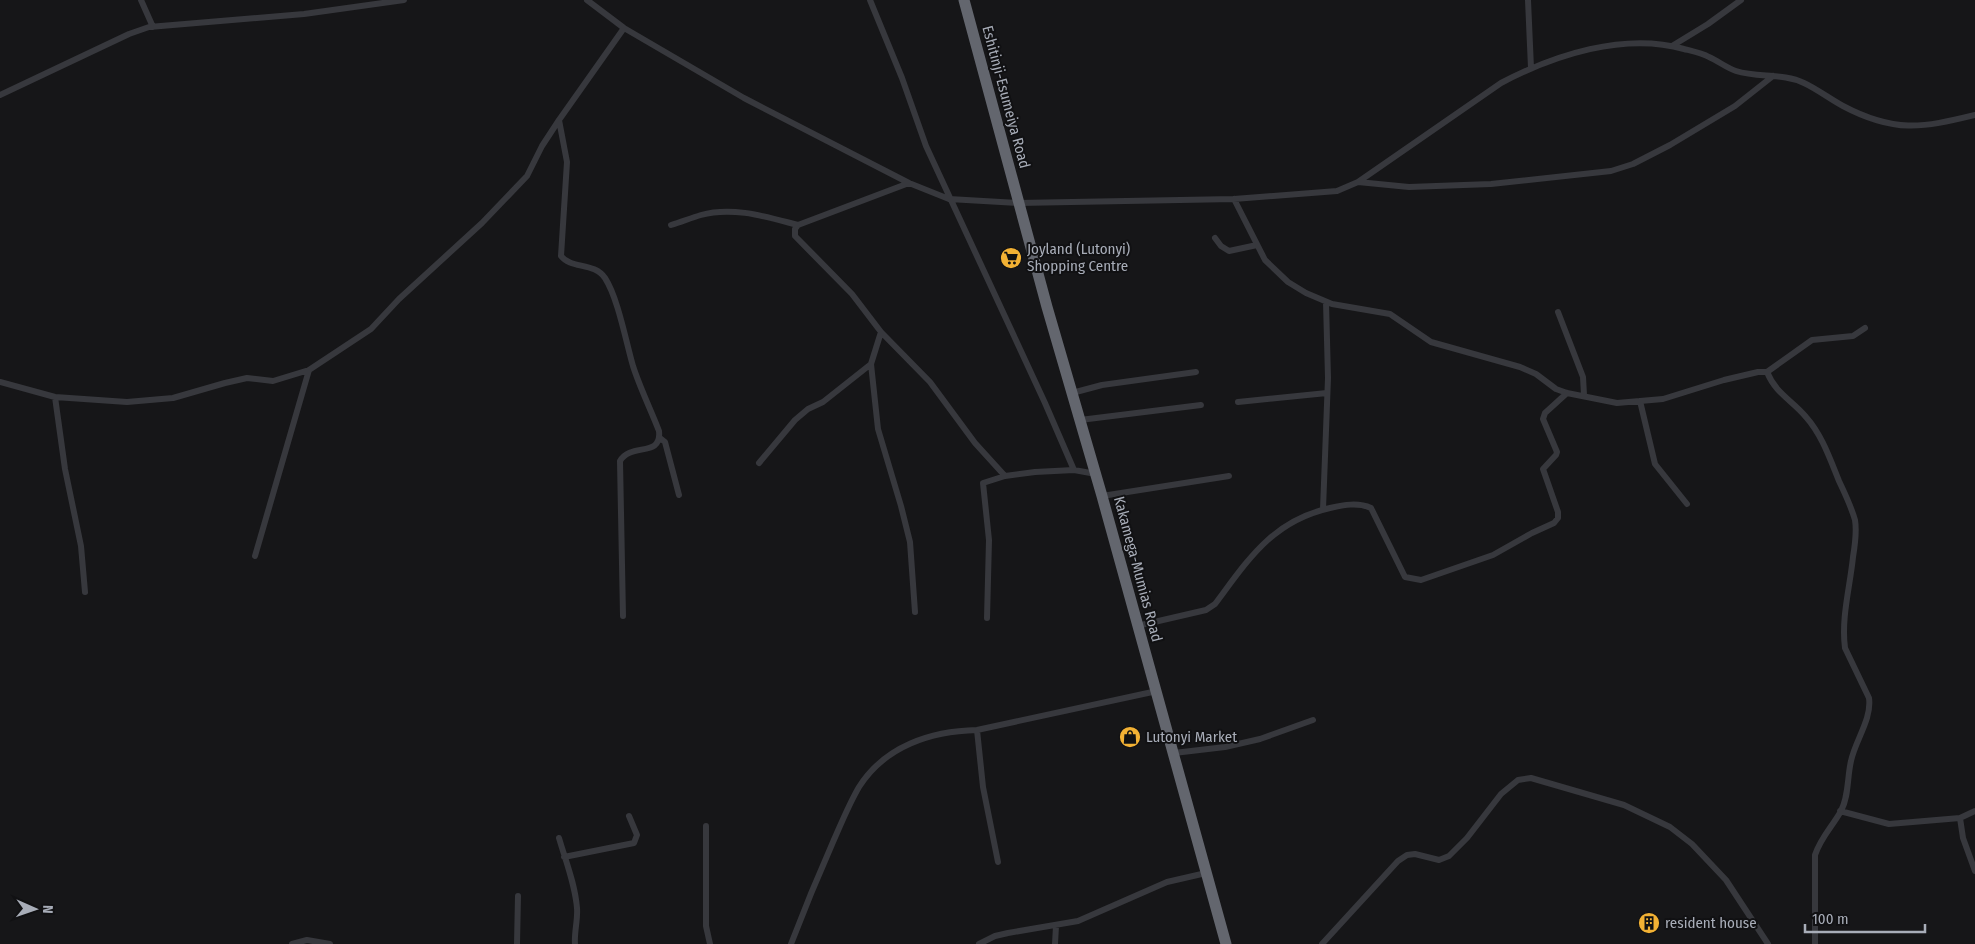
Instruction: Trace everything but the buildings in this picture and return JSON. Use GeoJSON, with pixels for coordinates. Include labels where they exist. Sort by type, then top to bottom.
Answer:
{"type":"FeatureCollection","features":[{"type":"Feature","properties":{"kind":"highway","name":"Eshitinji-Esumeiya Road"},"geometry":{"type":"LineString","coordinates":[[964,0],[1018,202]]}},
{"type":"Feature","properties":{"kind":"highway","name":"Kakamega-Mumias Road"},"geometry":{"type":"LineString","coordinates":[[1018,202],[1096,474],[1226,944]]}},
{"type":"Feature","properties":{"kind":"street"},"geometry":{"type":"LineString","coordinates":[[141,0],[153,27]]}},
{"type":"Feature","properties":{"kind":"street"},"geometry":{"type":"LineString","coordinates":[[0,95],[129,34],[153,27],[304,14],[404,0]]}},
{"type":"Feature","properties":{"kind":"street"},"geometry":{"type":"LineString","coordinates":[[588,0],[624,28],[744,98],[909,183],[949,199],[1018,202],[1234,199],[1337,191],[1358,182],[1501,83],[1531,68],[1580,51],[1630,44],[1672,46],[1708,56],[1737,72],[1774,76],[1802,82],[1844,106],[1875,120],[1898,125],[1926,126],[1975,115]]}},
{"type":"Feature","properties":{"kind":"street"},"geometry":{"type":"LineString","coordinates":[[870,0],[902,78],[926,146],[949,199],[1045,403],[1074,470]]}},
{"type":"Feature","properties":{"kind":"street"},"geometry":{"type":"LineString","coordinates":[[1528,0],[1531,68]]}},
{"type":"Feature","properties":{"kind":"street"},"geometry":{"type":"LineString","coordinates":[[1672,46],[1708,24],[1741,0]]}},
{"type":"Feature","properties":{"kind":"street"},"geometry":{"type":"LineString","coordinates":[[0,382],[56,397],[127,402],[173,398],[247,378],[273,381],[310,370],[371,329],[399,299],[482,223],[527,176],[542,146],[559,120],[624,28]]}},
{"type":"Feature","properties":{"kind":"street"},"geometry":{"type":"LineString","coordinates":[[1358,182],[1409,187],[1491,184],[1611,171],[1633,164],[1670,145],[1735,106],[1774,76]]}},
{"type":"Feature","properties":{"kind":"street"},"geometry":{"type":"LineString","coordinates":[[559,120],[567,162],[562,256],[568,262],[598,270],[609,286],[634,369],[660,431],[660,438],[653,447],[629,452],[620,461],[623,616]]}},
{"type":"Feature","properties":{"kind":"street"},"geometry":{"type":"LineString","coordinates":[[671,225],[702,215],[725,212],[750,214],[798,225],[909,183]]}},
{"type":"Feature","properties":{"kind":"street"},"geometry":{"type":"LineString","coordinates":[[1234,199],[1265,260],[1276,272],[1306,293],[1326,302],[1390,314],[1431,342],[1520,367],[1536,374],[1556,389],[1567,393],[1617,403],[1663,399],[1724,380],[1758,372],[1767,372],[1812,340],[1853,336],[1865,328]]}},
{"type":"Feature","properties":{"kind":"street"},"geometry":{"type":"LineString","coordinates":[[798,225],[795,229],[798,240],[852,294],[881,332],[930,382],[975,443],[1005,476]]}},
{"type":"Feature","properties":{"kind":"street"},"geometry":{"type":"LineString","coordinates":[[1215,238],[1221,246],[1229,250],[1257,245]]}},
{"type":"Feature","properties":{"kind":"street"},"geometry":{"type":"LineString","coordinates":[[1323,509],[1327,393],[1326,302]]}},
{"type":"Feature","properties":{"kind":"street"},"geometry":{"type":"LineString","coordinates":[[1558,312],[1583,377],[1584,395]]}},
{"type":"Feature","properties":{"kind":"street"},"geometry":{"type":"LineString","coordinates":[[881,332],[871,364],[878,429],[910,542],[915,612]]}},
{"type":"Feature","properties":{"kind":"street"},"geometry":{"type":"LineString","coordinates":[[759,462],[795,420],[808,409],[823,402],[871,364]]}},
{"type":"Feature","properties":{"kind":"street"},"geometry":{"type":"LineString","coordinates":[[256,556],[310,370]]}},
{"type":"Feature","properties":{"kind":"street"},"geometry":{"type":"LineString","coordinates":[[1072,393],[1112,384],[1196,372]]}},
{"type":"Feature","properties":{"kind":"street"},"geometry":{"type":"LineString","coordinates":[[1767,372],[1772,385],[1806,417],[1818,434],[1849,502],[1855,521],[1856,540],[1846,605],[1844,640],[1845,648],[1869,698],[1870,705],[1869,713],[1856,742],[1850,762],[1848,784],[1840,811],[1820,841],[1815,855],[1815,944]]}},
{"type":"Feature","properties":{"kind":"street"},"geometry":{"type":"LineString","coordinates":[[1238,402],[1327,393]]}},
{"type":"Feature","properties":{"kind":"street"},"geometry":{"type":"LineString","coordinates":[[1137,626],[1206,610],[1215,604],[1262,544],[1274,533],[1290,522],[1323,509],[1351,504],[1364,504],[1371,508],[1406,578],[1420,580],[1494,555],[1554,523],[1558,518],[1558,512],[1543,472],[1556,456],[1556,448],[1543,419],[1545,413],[1567,393]]}},
{"type":"Feature","properties":{"kind":"street"},"geometry":{"type":"LineString","coordinates":[[56,397],[65,469],[80,546],[85,592]]}},
{"type":"Feature","properties":{"kind":"street"},"geometry":{"type":"LineString","coordinates":[[1640,401],[1655,464],[1687,504]]}},
{"type":"Feature","properties":{"kind":"street"},"geometry":{"type":"LineString","coordinates":[[1080,420],[1201,405]]}},
{"type":"Feature","properties":{"kind":"street"},"geometry":{"type":"LineString","coordinates":[[660,438],[665,442],[679,495]]}},
{"type":"Feature","properties":{"kind":"street"},"geometry":{"type":"LineString","coordinates":[[988,618],[989,540],[983,483],[1005,476],[1036,472],[1074,470],[1096,474]]}},
{"type":"Feature","properties":{"kind":"street"},"geometry":{"type":"LineString","coordinates":[[1102,496],[1229,476]]}},
{"type":"Feature","properties":{"kind":"street"},"geometry":{"type":"LineString","coordinates":[[791,944],[814,886],[851,803],[860,786],[879,763],[908,744],[931,735],[977,730],[1157,692]]}},
{"type":"Feature","properties":{"kind":"street"},"geometry":{"type":"LineString","coordinates":[[1174,753],[1225,747],[1260,739],[1313,720]]}},
{"type":"Feature","properties":{"kind":"street"},"geometry":{"type":"LineString","coordinates":[[977,730],[983,787],[998,862]]}},
{"type":"Feature","properties":{"kind":"street"},"geometry":{"type":"LineString","coordinates":[[1322,944],[1398,861],[1407,855],[1415,854],[1439,860],[1449,856],[1467,838],[1500,794],[1518,780],[1531,778],[1624,805],[1670,826],[1692,844],[1726,880],[1768,944]]}},
{"type":"Feature","properties":{"kind":"street"},"geometry":{"type":"LineString","coordinates":[[1840,811],[1890,824],[1960,818],[1975,811]]}},
{"type":"Feature","properties":{"kind":"street"},"geometry":{"type":"LineString","coordinates":[[564,857],[634,843],[637,835],[629,816]]}},
{"type":"Feature","properties":{"kind":"street"},"geometry":{"type":"LineString","coordinates":[[1960,818],[1963,838],[1975,870]]}},
{"type":"Feature","properties":{"kind":"street"},"geometry":{"type":"LineString","coordinates":[[706,826],[706,926],[710,944]]}},
{"type":"Feature","properties":{"kind":"street"},"geometry":{"type":"LineString","coordinates":[[559,838],[576,892],[577,921],[575,944]]}},
{"type":"Feature","properties":{"kind":"street"},"geometry":{"type":"LineString","coordinates":[[979,944],[994,936],[1056,926],[1090,917],[1125,899],[1167,882],[1206,873]]}},
{"type":"Feature","properties":{"kind":"street"},"geometry":{"type":"LineString","coordinates":[[518,896],[518,944]]}},
{"type":"Feature","properties":{"kind":"street"},"geometry":{"type":"LineString","coordinates":[[1055,944],[1056,926]]}},
{"type":"Feature","properties":{"kind":"street"},"geometry":{"type":"LineString","coordinates":[[292,944],[307,940],[330,944]]}},
{"type":"Feature","properties":{"kind":"place","name":"Joyland (Lutonyi) Shopping Centre"},"geometry":{"type":"Point","coordinates":[1011,258]}},
{"type":"Feature","properties":{"kind":"place","name":"Lutonyi Market"},"geometry":{"type":"Point","coordinates":[1130,737]}},
{"type":"Feature","properties":{"kind":"place","name":"resident house"},"geometry":{"type":"Point","coordinates":[1649,923]}}]}
